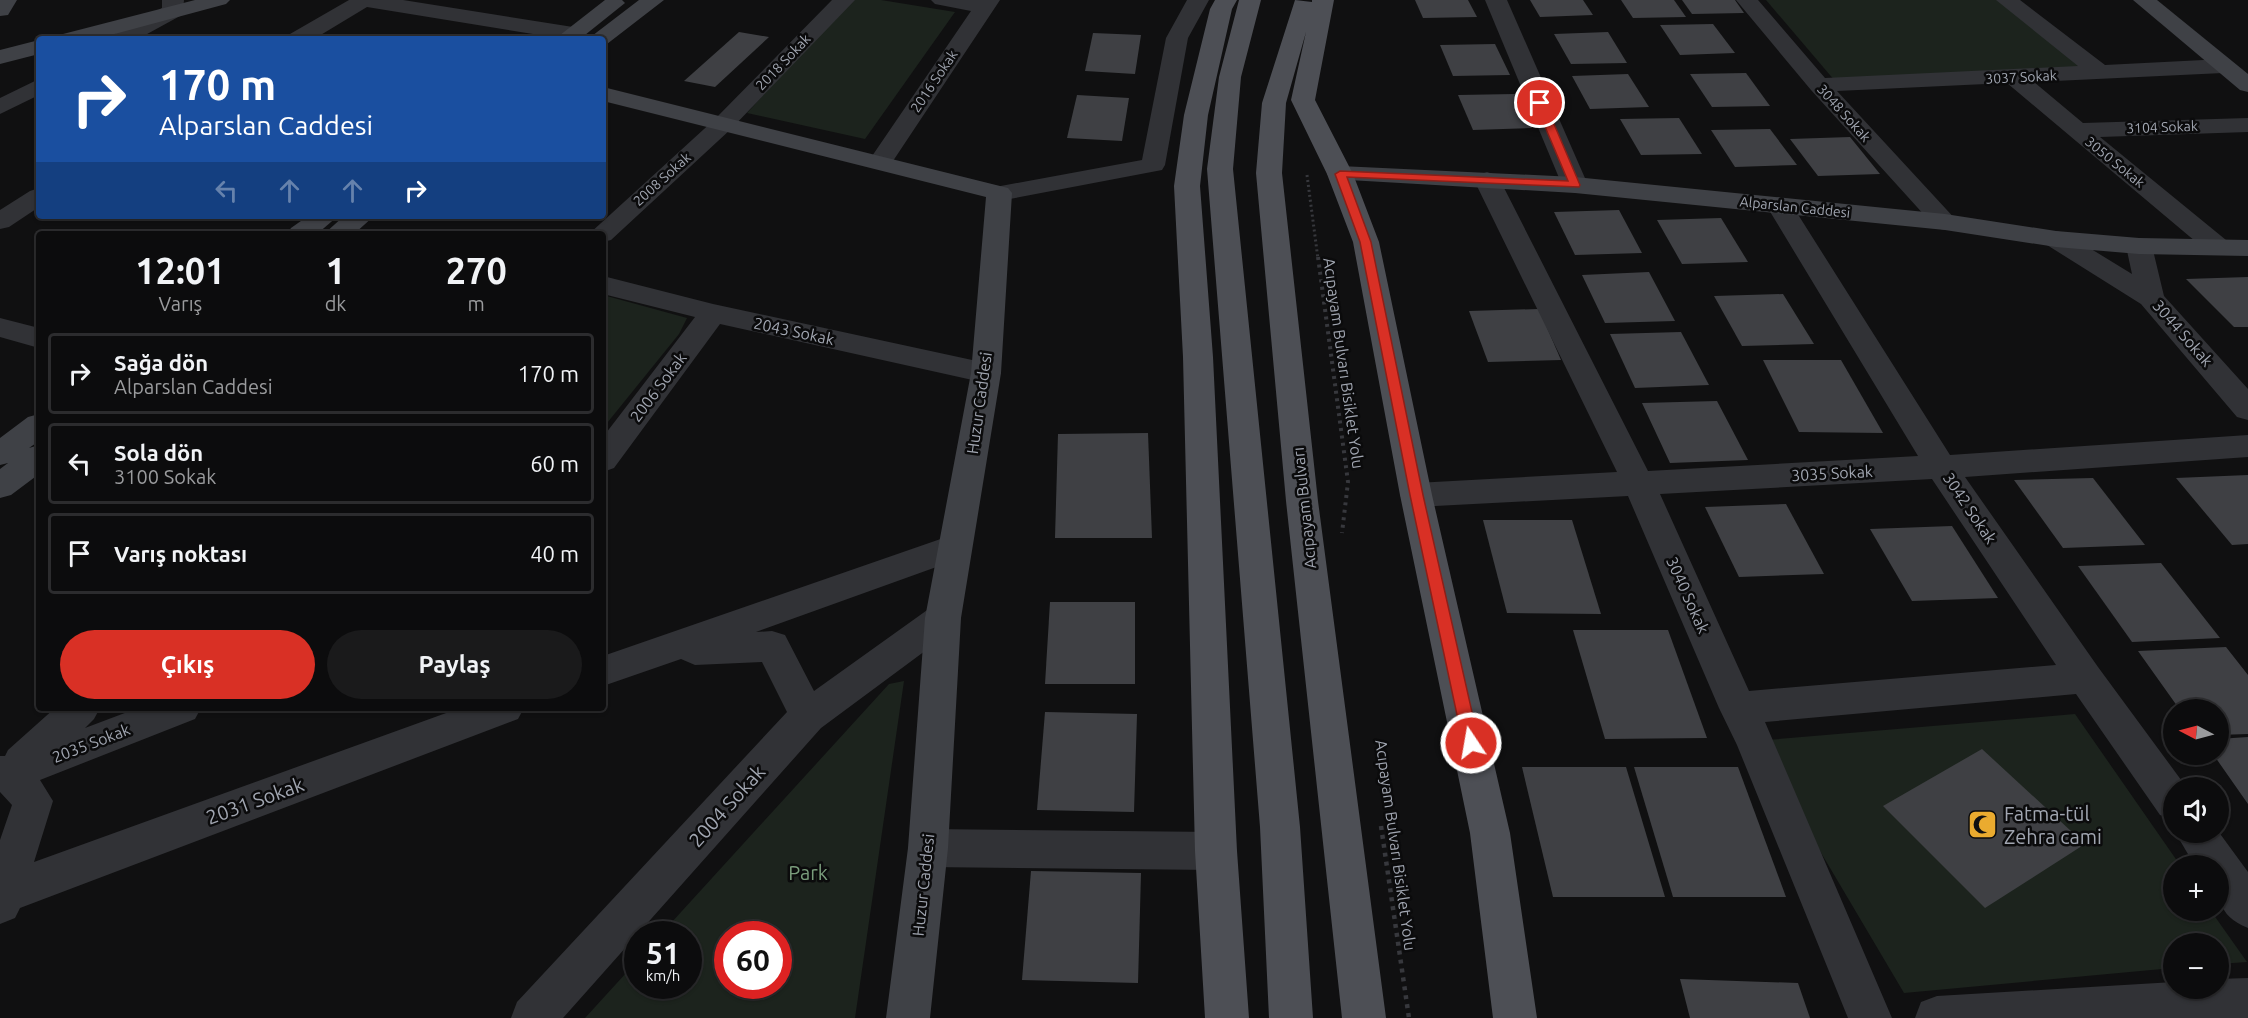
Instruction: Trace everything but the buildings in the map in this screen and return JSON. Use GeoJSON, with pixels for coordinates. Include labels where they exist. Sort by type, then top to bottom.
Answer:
{"type":"FeatureCollection","features":[{"type":"Feature","properties":{"kind":"main road"},"geometry":{"type":"LineString","coordinates":[[1226,0],[1221,9],[1196,115],[1187,186],[1198,357],[1216,851],[1227,1018]]}},
{"type":"Feature","properties":{"kind":"main road"},"geometry":{"type":"LineString","coordinates":[[1250,0],[1230,77],[1220,169],[1280,827],[1291,1018]]}},
{"type":"Feature","properties":{"kind":"main road","name":"Acıpayam Bulvarı"},"geometry":{"type":"LineString","coordinates":[[1304,0],[1274,103],[1269,173],[1302,501],[1364,1018]]}},
{"type":"Feature","properties":{"kind":"main road"},"geometry":{"type":"LineString","coordinates":[[1323,0],[1303,100],[1340,174],[1366,242],[1416,495],[1490,833],[1515,1018]]}},
{"type":"Feature","properties":{"kind":"street"},"geometry":{"type":"LineString","coordinates":[[0,10],[6,0]]}},
{"type":"Feature","properties":{"kind":"street"},"geometry":{"type":"LineString","coordinates":[[80,36],[172,6],[219,0]]}},
{"type":"Feature","properties":{"kind":"street"},"geometry":{"type":"LineString","coordinates":[[303,36],[364,0],[570,36],[618,0]]}},
{"type":"Feature","properties":{"kind":"street"},"geometry":{"type":"LineString","coordinates":[[603,36],[653,0]]}},
{"type":"Feature","properties":{"kind":"street","name":"2018 Sokak"},"geometry":{"type":"LineString","coordinates":[[723,124],[844,0]]}},
{"type":"Feature","properties":{"kind":"street"},"geometry":{"type":"LineString","coordinates":[[942,0],[986,3]]}},
{"type":"Feature","properties":{"kind":"street"},"geometry":{"type":"LineString","coordinates":[[606,95],[999,193],[1153,165],[1177,38],[1198,0]]}},
{"type":"Feature","properties":{"kind":"street"},"geometry":{"type":"LineString","coordinates":[[1496,0],[1575,185]]}},
{"type":"Feature","properties":{"kind":"street","name":"3048 Sokak"},"geometry":{"type":"LineString","coordinates":[[1747,0],[1819,86],[1945,222]]}},
{"type":"Feature","properties":{"kind":"street"},"geometry":{"type":"LineString","coordinates":[[2007,0],[2101,73]]}},
{"type":"Feature","properties":{"kind":"street"},"geometry":{"type":"LineString","coordinates":[[2144,0],[2248,85]]}},
{"type":"Feature","properties":{"kind":"street","name":"2016 Sokak"},"geometry":{"type":"LineString","coordinates":[[880,162],[986,3]]}},
{"type":"Feature","properties":{"kind":"street"},"geometry":{"type":"LineString","coordinates":[[127,36],[172,6]]}},
{"type":"Feature","properties":{"kind":"street"},"geometry":{"type":"LineString","coordinates":[[0,57],[36,48]]}},
{"type":"Feature","properties":{"kind":"street","name":"3037 Sokak"},"geometry":{"type":"LineString","coordinates":[[1819,86],[2223,66]]}},
{"type":"Feature","properties":{"kind":"street","name":"3050 Sokak"},"geometry":{"type":"LineString","coordinates":[[2015,78],[2217,246]]}},
{"type":"Feature","properties":{"kind":"street"},"geometry":{"type":"LineString","coordinates":[[0,107],[36,88]]}},
{"type":"Feature","properties":{"kind":"street","name":"2008 Sokak"},"geometry":{"type":"LineString","coordinates":[[605,231],[723,124]]}},
{"type":"Feature","properties":{"kind":"street","name":"3104 Sokak"},"geometry":{"type":"LineString","coordinates":[[2076,130],[2248,124]]}},
{"type":"Feature","properties":{"kind":"street","name":"Alparslan Caddesi"},"geometry":{"type":"LineString","coordinates":[[1340,174],[1575,185],[1945,222],[2056,239],[2139,246],[2248,248]]}},
{"type":"Feature","properties":{"kind":"street","name":"3040 Sokak"},"geometry":{"type":"LineString","coordinates":[[1487,180],[1639,484],[1738,708],[1755,741],[1870,1018]]}},
{"type":"Feature","properties":{"kind":"street","name":"Huzur Caddesi"},"geometry":{"type":"LineString","coordinates":[[908,1018],[928,848],[943,618],[986,374],[999,193]]}},
{"type":"Feature","properties":{"kind":"street"},"geometry":{"type":"LineString","coordinates":[[0,221],[36,198]]}},
{"type":"Feature","properties":{"kind":"street","name":"3042 Sokak"},"geometry":{"type":"LineString","coordinates":[[1779,205],[1941,467],[2085,678],[2163,787]]}},
{"type":"Feature","properties":{"kind":"street"},"geometry":{"type":"LineString","coordinates":[[304,231],[321,219]]}},
{"type":"Feature","properties":{"kind":"street"},"geometry":{"type":"LineString","coordinates":[[341,231],[357,219]]}},
{"type":"Feature","properties":{"kind":"street"},"geometry":{"type":"LineString","coordinates":[[2056,239],[2151,298]]}},
{"type":"Feature","properties":{"kind":"street","name":"3044 Sokak"},"geometry":{"type":"LineString","coordinates":[[2139,246],[2151,298],[2248,409]]}},
{"type":"Feature","properties":{"kind":"street","name":"2043 Sokak"},"geometry":{"type":"LineString","coordinates":[[606,286],[713,314],[986,374]]}},
{"type":"Feature","properties":{"kind":"street","name":"2006 Sokak"},"geometry":{"type":"LineString","coordinates":[[606,456],[713,314]]}},
{"type":"Feature","properties":{"kind":"street"},"geometry":{"type":"LineString","coordinates":[[0,327],[36,337]]}},
{"type":"Feature","properties":{"kind":"street"},"geometry":{"type":"LineString","coordinates":[[0,454],[36,427]]}},
{"type":"Feature","properties":{"kind":"street","name":"3035 Sokak"},"geometry":{"type":"LineString","coordinates":[[1416,495],[1941,467],[2248,446]]}},
{"type":"Feature","properties":{"kind":"street"},"geometry":{"type":"LineString","coordinates":[[0,486],[36,459]]}},
{"type":"Feature","properties":{"kind":"street"},"geometry":{"type":"LineString","coordinates":[[606,671],[955,548]]}},
{"type":"Feature","properties":{"kind":"street","name":"2004 Sokak"},"geometry":{"type":"LineString","coordinates":[[533,1018],[808,717],[943,618]]}},
{"type":"Feature","properties":{"kind":"street"},"geometry":{"type":"LineString","coordinates":[[654,653],[772,646],[808,717]]}},
{"type":"Feature","properties":{"kind":"street"},"geometry":{"type":"LineString","coordinates":[[1738,708],[2085,678]]}},
{"type":"Feature","properties":{"kind":"street"},"geometry":{"type":"LineString","coordinates":[[2,899],[33,801],[5,774],[78,711]]}},
{"type":"Feature","properties":{"kind":"street","name":"2035 Sokak"},"geometry":{"type":"LineString","coordinates":[[5,774],[174,711]]}},
{"type":"Feature","properties":{"kind":"street","name":"2031 Sokak"},"geometry":{"type":"LineString","coordinates":[[2,899],[496,711]]}},
{"type":"Feature","properties":{"kind":"street"},"geometry":{"type":"LineString","coordinates":[[2203,843],[2248,907]]}},
{"type":"Feature","properties":{"kind":"street"},"geometry":{"type":"LineString","coordinates":[[928,848],[1216,851]]}},
{"type":"Feature","properties":{"kind":"street"},"geometry":{"type":"LineString","coordinates":[[1937,1018],[2248,1000]]}},
{"type":"Feature","properties":{"kind":"path","name":"Acıpayam Bulvarı Bisiklet Yolu"},"geometry":{"type":"LineString","coordinates":[[1312,116],[1307,131],[1307,180],[1348,482],[1342,539]]}},
{"type":"Feature","properties":{"kind":"path","name":"Acıpayam Bulvarı Bisiklet Yolu"},"geometry":{"type":"LineString","coordinates":[[1380,819],[1409,1018]]}},
{"type":"Feature","properties":{"kind":"green space"},"geometry":{"type":"Polygon","coordinates":[[[850,0],[881,0],[955,12],[865,139],[747,113],[850,0]]]}},
{"type":"Feature","properties":{"kind":"green space"},"geometry":{"type":"Polygon","coordinates":[[[1766,0],[2002,0],[2088,70],[1835,81],[1766,0]]]}},
{"type":"Feature","properties":{"kind":"green space"},"geometry":{"type":"Polygon","coordinates":[[[606,296],[687,318],[679,334],[606,424],[606,296]]]}},
{"type":"Feature","properties":{"kind":"green space","name":"Park"},"geometry":{"type":"Polygon","coordinates":[[[904,681],[855,1018],[585,1018],[624,975],[624,999],[702,999],[702,921],[673,921],[889,684],[904,681]]]}},
{"type":"Feature","properties":{"kind":"green space"},"geometry":{"type":"Polygon","coordinates":[[[2075,714],[2173,855],[2163,855],[2163,921],[2218,921],[2227,933],[2163,933],[2163,969],[1904,993],[1755,741],[2075,714]]]}},
{"type":"Feature","properties":{"kind":"green space"},"geometry":{"type":"Polygon","coordinates":[[[2229,936],[2247,962],[2229,963],[2229,936]]]}},
{"type":"Feature","properties":{"kind":"place","name":"Fatma-tül Zehra cami"},"geometry":{"type":"Point","coordinates":[1983,825]}},
{"type":"Feature","properties":{"kind":"route"},"geometry":{"type":"LineString","coordinates":[[1471,743],[1416,495],[1366,242],[1340,174],[1575,185],[1540,103]]}}]}
